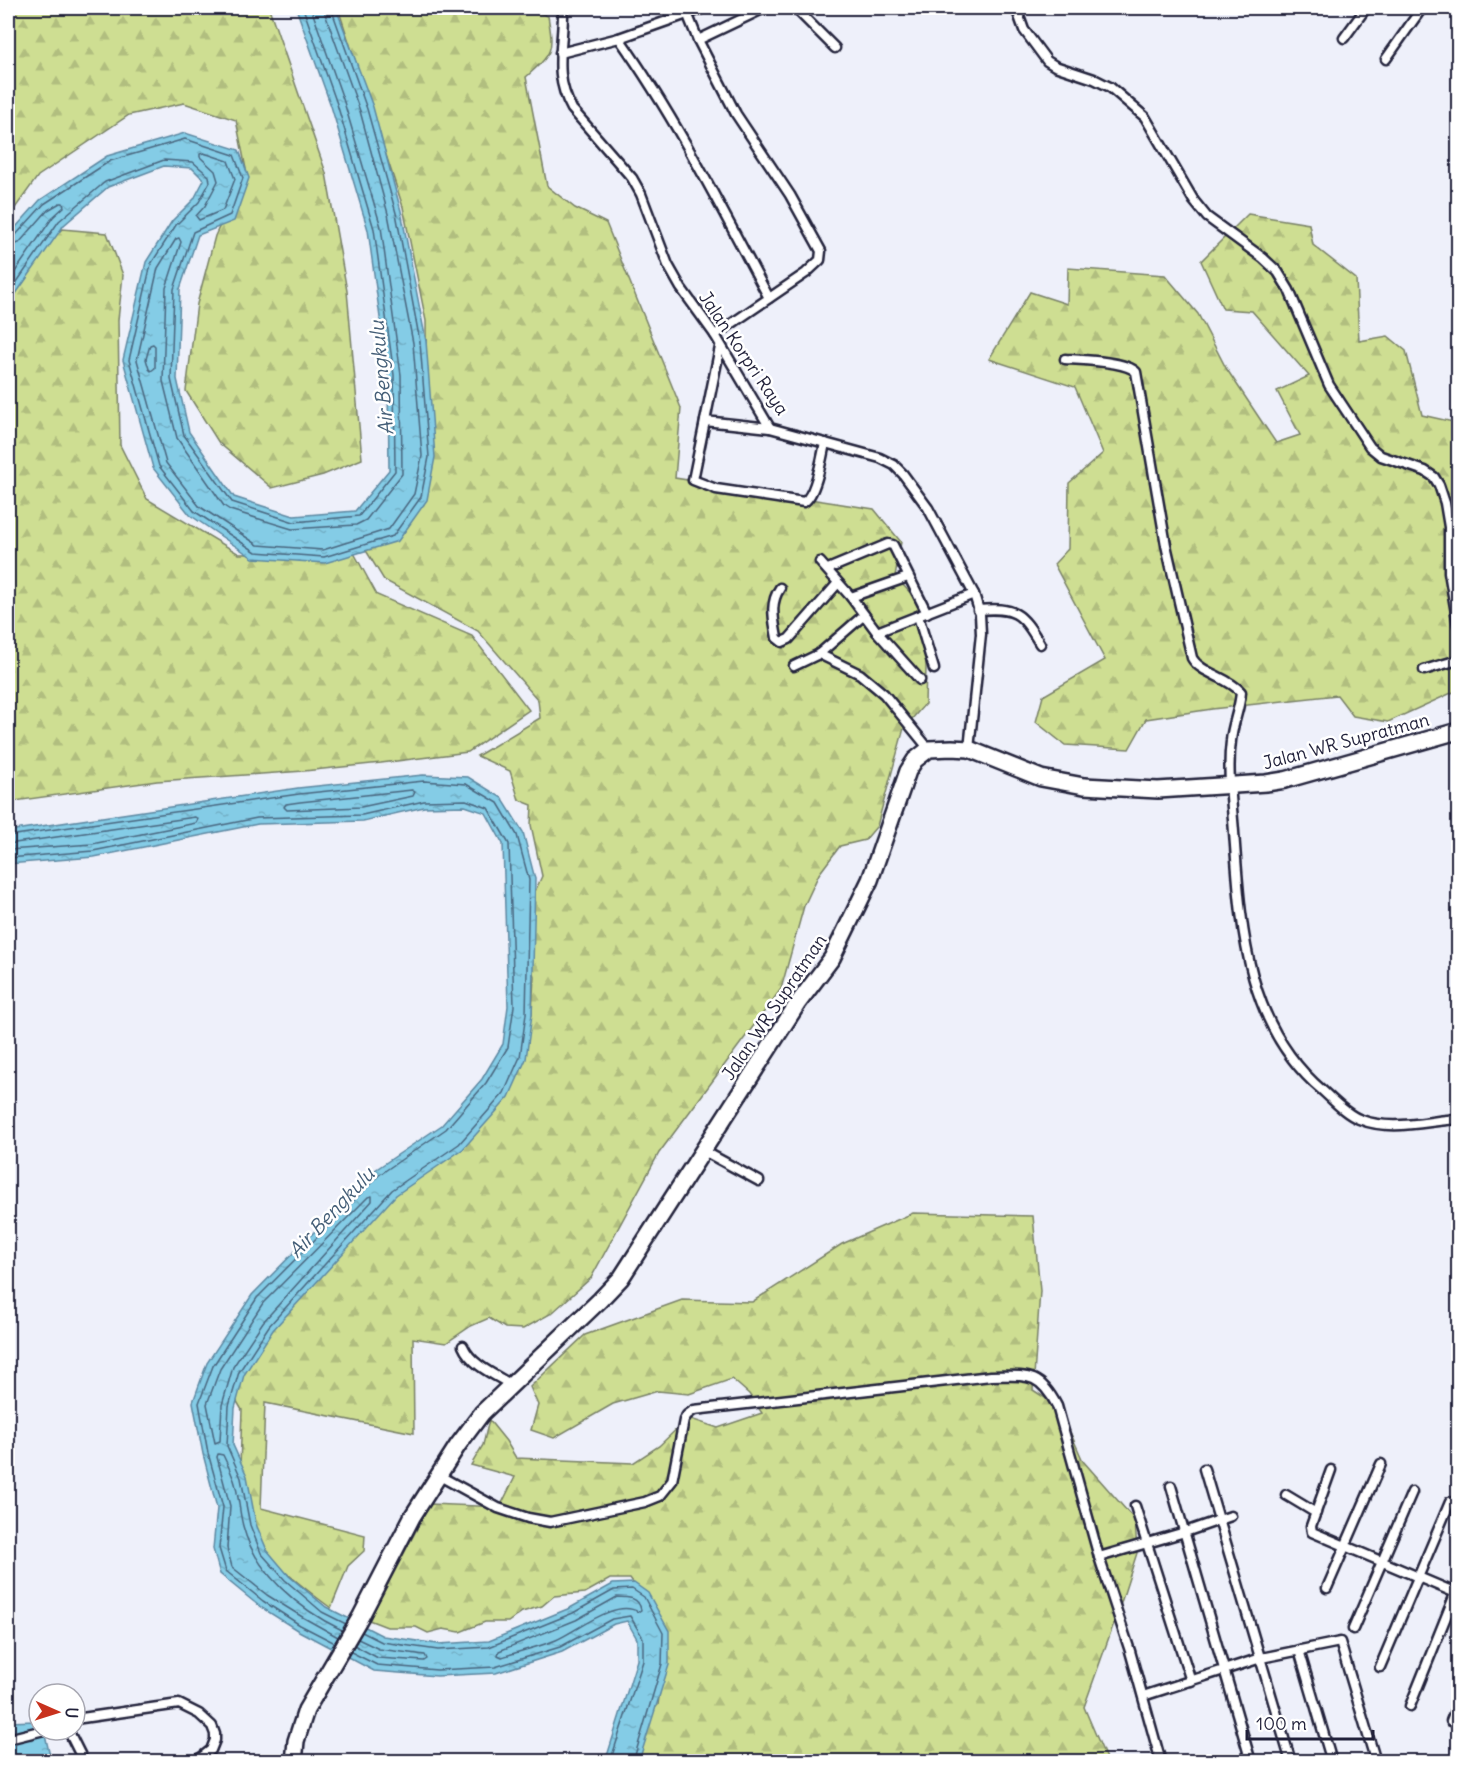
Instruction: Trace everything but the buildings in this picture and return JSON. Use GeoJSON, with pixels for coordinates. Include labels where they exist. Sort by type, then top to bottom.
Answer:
{"type":"FeatureCollection","features":[{"type":"Feature","properties":{"kind":"highway","name":"Jalan WR Supratman"},"geometry":{"type":"LineString","coordinates":[[294,1761],[300,1724],[322,1680],[361,1616],[412,1517],[438,1475],[482,1413],[621,1278],[701,1150],[798,1003],[832,958],[870,880],[908,771],[915,760],[929,749],[969,749],[1041,778],[1084,786],[1158,790],[1286,780],[1458,730]]}},
{"type":"Feature","properties":{"kind":"street","name":"Jalan Korpri Raya"},"geometry":{"type":"LineString","coordinates":[[563,8],[560,53],[561,83],[565,97],[572,109],[632,178],[646,205],[668,265],[681,288],[715,335],[770,429],[864,453],[894,465],[915,488],[928,508],[974,594],[978,610],[981,634],[969,749]]}},
{"type":"Feature","properties":{"kind":"street"},"geometry":{"type":"LineString","coordinates":[[560,53],[619,38],[686,11],[704,8]]}},
{"type":"Feature","properties":{"kind":"street"},"geometry":{"type":"LineString","coordinates":[[698,40],[765,8]]}},
{"type":"Feature","properties":{"kind":"street"},"geometry":{"type":"LineString","coordinates":[[795,8],[835,48]]}},
{"type":"Feature","properties":{"kind":"street"},"geometry":{"type":"LineString","coordinates":[[1016,8],[1024,30],[1047,61],[1110,87],[1145,117],[1194,201],[1207,217],[1263,258],[1278,272],[1289,290],[1329,385],[1370,447],[1387,458],[1425,471],[1434,477],[1445,503],[1449,528],[1449,572],[1458,625]]}},
{"type":"Feature","properties":{"kind":"street"},"geometry":{"type":"LineString","coordinates":[[1344,38],[1366,8]]}},
{"type":"Feature","properties":{"kind":"street"},"geometry":{"type":"LineString","coordinates":[[1386,59],[1422,8]]}},
{"type":"Feature","properties":{"kind":"street"},"geometry":{"type":"LineString","coordinates":[[686,11],[698,40],[736,114],[790,195],[822,256],[816,265],[715,335]]}},
{"type":"Feature","properties":{"kind":"street"},"geometry":{"type":"LineString","coordinates":[[619,38],[690,151],[769,297]]}},
{"type":"Feature","properties":{"kind":"street"},"geometry":{"type":"LineString","coordinates":[[720,346],[693,480],[716,489],[804,502],[809,499],[812,491],[825,443]]}},
{"type":"Feature","properties":{"kind":"street"},"geometry":{"type":"LineString","coordinates":[[1065,359],[1130,367],[1136,372],[1160,514],[1192,658],[1195,664],[1218,675],[1241,692],[1230,742],[1238,893],[1251,972],[1262,1008],[1280,1043],[1314,1084],[1357,1119],[1380,1125],[1458,1119]]}},
{"type":"Feature","properties":{"kind":"street"},"geometry":{"type":"LineString","coordinates":[[705,421],[770,429]]}},
{"type":"Feature","properties":{"kind":"street"},"geometry":{"type":"LineString","coordinates":[[920,680],[877,632],[824,565],[891,544],[894,546],[922,615],[934,669]]}},
{"type":"Feature","properties":{"kind":"street"},"geometry":{"type":"LineString","coordinates":[[851,597],[908,577]]}},
{"type":"Feature","properties":{"kind":"street"},"geometry":{"type":"LineString","coordinates":[[780,588],[774,596],[772,609],[777,638],[782,642],[789,639],[838,583]]}},
{"type":"Feature","properties":{"kind":"street"},"geometry":{"type":"LineString","coordinates":[[877,632],[974,594]]}},
{"type":"Feature","properties":{"kind":"street"},"geometry":{"type":"LineString","coordinates":[[978,610],[1012,610],[1028,625],[1040,644]]}},
{"type":"Feature","properties":{"kind":"street"},"geometry":{"type":"LineString","coordinates":[[794,666],[819,654],[864,615]]}},
{"type":"Feature","properties":{"kind":"street"},"geometry":{"type":"LineString","coordinates":[[819,654],[860,674],[876,687],[929,749]]}},
{"type":"Feature","properties":{"kind":"street"},"geometry":{"type":"LineString","coordinates":[[1424,670],[1458,660]]}},
{"type":"Feature","properties":{"kind":"street"},"geometry":{"type":"LineString","coordinates":[[701,1150],[759,1181]]}},
{"type":"Feature","properties":{"kind":"street"},"geometry":{"type":"LineString","coordinates":[[463,1346],[466,1354],[473,1360],[512,1386]]}},
{"type":"Feature","properties":{"kind":"street"},"geometry":{"type":"LineString","coordinates":[[438,1475],[498,1508],[528,1518],[550,1522],[645,1502],[660,1496],[672,1481],[684,1420],[694,1410],[946,1380],[991,1376],[1025,1376],[1036,1379],[1050,1393],[1057,1406],[1099,1557],[1161,1761]]}},
{"type":"Feature","properties":{"kind":"street"},"geometry":{"type":"LineString","coordinates":[[1327,1588],[1381,1464]]}},
{"type":"Feature","properties":{"kind":"street"},"geometry":{"type":"LineString","coordinates":[[1204,1469],[1291,1761]]}},
{"type":"Feature","properties":{"kind":"street"},"geometry":{"type":"LineString","coordinates":[[1331,1470],[1311,1526],[1312,1532],[1419,1577],[1457,1590],[1410,1706]]}},
{"type":"Feature","properties":{"kind":"street"},"geometry":{"type":"LineString","coordinates":[[1171,1486],[1251,1761]]}},
{"type":"Feature","properties":{"kind":"street"},"geometry":{"type":"LineString","coordinates":[[1353,1629],[1412,1492]]}},
{"type":"Feature","properties":{"kind":"street"},"geometry":{"type":"LineString","coordinates":[[1287,1495],[1316,1513]]}},
{"type":"Feature","properties":{"kind":"street"},"geometry":{"type":"LineString","coordinates":[[1380,1667],[1450,1503]]}},
{"type":"Feature","properties":{"kind":"street"},"geometry":{"type":"LineString","coordinates":[[1135,1506],[1191,1681]]}},
{"type":"Feature","properties":{"kind":"street"},"geometry":{"type":"LineString","coordinates":[[1099,1557],[1231,1516]]}},
{"type":"Feature","properties":{"kind":"street"},"geometry":{"type":"LineString","coordinates":[[1449,1610],[1458,1614]]}},
{"type":"Feature","properties":{"kind":"street"},"geometry":{"type":"LineString","coordinates":[[1143,1696],[1261,1658],[1340,1642],[1376,1761]]}},
{"type":"Feature","properties":{"kind":"street"},"geometry":{"type":"LineString","coordinates":[[1299,1650],[1332,1761]]}},
{"type":"Feature","properties":{"kind":"street"},"geometry":{"type":"LineString","coordinates":[[1451,1721],[1458,1703]]}},
{"type":"Feature","properties":{"kind":"street"},"geometry":{"type":"LineString","coordinates":[[87,1717],[179,1704],[199,1714],[212,1726],[215,1734],[211,1750],[202,1758],[193,1761]]}},
{"type":"Feature","properties":{"kind":"street"},"geometry":{"type":"LineString","coordinates":[[8,1739],[27,1734]]}},
{"type":"Feature","properties":{"kind":"street"},"geometry":{"type":"LineString","coordinates":[[74,1742],[84,1761]]}},
{"type":"Feature","properties":{"kind":"green space"},"geometry":{"type":"Polygon","coordinates":[[[8,8],[269,8],[326,173],[347,291],[362,459],[323,475],[272,488],[219,443],[186,391],[197,304],[215,236],[246,169],[236,120],[184,103],[129,115],[38,176],[8,218],[8,8]]]}},
{"type":"Feature","properties":{"kind":"green space"},"geometry":{"type":"Polygon","coordinates":[[[338,8],[526,8],[548,16],[551,37],[549,51],[542,62],[526,77],[547,186],[575,208],[606,223],[681,408],[675,478],[874,509],[901,542],[895,576],[922,606],[926,667],[925,704],[904,728],[877,826],[865,840],[840,846],[819,874],[804,906],[781,989],[659,1153],[591,1278],[552,1313],[523,1329],[505,1328],[489,1318],[471,1326],[446,1343],[413,1338],[414,1433],[265,1403],[261,1508],[365,1535],[364,1551],[348,1566],[331,1608],[258,1552],[240,1467],[242,1410],[228,1386],[248,1352],[525,1041],[532,1014],[534,976],[520,925],[542,876],[531,825],[532,805],[519,800],[510,771],[477,756],[540,718],[538,700],[478,631],[384,580],[362,544],[427,460],[426,321],[403,207],[338,8]]]}},
{"type":"Feature","properties":{"kind":"green space"},"geometry":{"type":"Polygon","coordinates":[[[1248,214],[1309,224],[1313,245],[1356,279],[1359,341],[1388,336],[1406,351],[1422,415],[1458,423],[1458,690],[1388,722],[1353,716],[1337,695],[1146,719],[1129,749],[1065,745],[1036,722],[1043,696],[1105,660],[1054,564],[1068,549],[1069,483],[1103,453],[1075,387],[989,359],[1030,292],[1067,304],[1068,268],[1165,275],[1198,314],[1226,368],[1276,443],[1300,435],[1277,391],[1309,376],[1252,311],[1223,309],[1201,261],[1248,214]]]}},
{"type":"Feature","properties":{"kind":"green space"},"geometry":{"type":"Polygon","coordinates":[[[62,229],[107,233],[123,275],[118,320],[120,445],[147,499],[239,554],[354,553],[377,595],[472,636],[529,710],[468,752],[304,771],[157,781],[8,802],[8,298],[33,257],[62,229]]]}},
{"type":"Feature","properties":{"kind":"green space"},"geometry":{"type":"Polygon","coordinates":[[[913,1213],[1033,1216],[1040,1291],[1033,1390],[1059,1407],[1083,1461],[1135,1520],[1137,1553],[1084,1707],[1107,1761],[621,1761],[645,1718],[658,1705],[665,1653],[645,1599],[630,1579],[610,1579],[585,1593],[554,1596],[542,1606],[522,1612],[508,1622],[485,1622],[460,1632],[443,1629],[428,1633],[416,1627],[387,1627],[369,1620],[430,1504],[500,1507],[515,1477],[471,1465],[483,1445],[489,1420],[516,1458],[633,1463],[659,1446],[688,1418],[718,1428],[762,1413],[749,1394],[732,1379],[689,1394],[658,1391],[613,1404],[554,1438],[531,1430],[538,1405],[530,1387],[585,1335],[682,1300],[752,1302],[842,1244],[913,1213]]]}},
{"type":"Feature","properties":{"kind":"water"},"geometry":{"type":"Polygon","coordinates":[[[296,8],[336,8],[373,107],[401,211],[426,341],[435,457],[427,500],[398,541],[325,563],[253,558],[190,515],[153,468],[123,360],[146,262],[172,221],[194,199],[204,180],[192,168],[164,166],[108,187],[64,225],[8,305],[8,236],[40,200],[107,156],[185,133],[239,150],[249,178],[234,221],[198,235],[180,289],[177,379],[189,432],[234,497],[294,516],[355,511],[389,470],[388,376],[368,230],[331,106],[296,8]]]}},
{"type":"Feature","properties":{"kind":"water"},"geometry":{"type":"Polygon","coordinates":[[[423,775],[468,777],[502,798],[523,832],[535,879],[532,1014],[526,1059],[509,1097],[463,1149],[396,1195],[273,1330],[244,1375],[235,1408],[233,1445],[247,1476],[256,1524],[267,1550],[289,1576],[326,1607],[383,1636],[438,1644],[489,1641],[570,1608],[613,1584],[634,1583],[648,1593],[669,1631],[669,1665],[639,1761],[603,1761],[608,1753],[637,1660],[637,1639],[627,1621],[614,1624],[562,1652],[496,1673],[437,1676],[374,1671],[297,1630],[259,1606],[220,1574],[213,1549],[217,1508],[193,1402],[207,1363],[252,1295],[375,1170],[442,1125],[482,1079],[503,1044],[508,1006],[503,844],[486,813],[465,806],[424,807],[363,821],[258,824],[94,857],[8,864],[8,831],[298,788],[423,775]]]}},
{"type":"Feature","properties":{"kind":"water"},"geometry":{"type":"Polygon","coordinates":[[[27,1721],[27,1742],[47,1742],[49,1752],[57,1761],[15,1761],[8,1748],[8,1724],[27,1721]]]}},
{"type":"Feature","properties":{"kind":"water label","name":"Air Bengkulu"},"geometry":{"type":"Point","coordinates":[381,378]}},
{"type":"Feature","properties":{"kind":"water label","name":"Air Bengkulu"},"geometry":{"type":"Point","coordinates":[331,1212]}}]}
